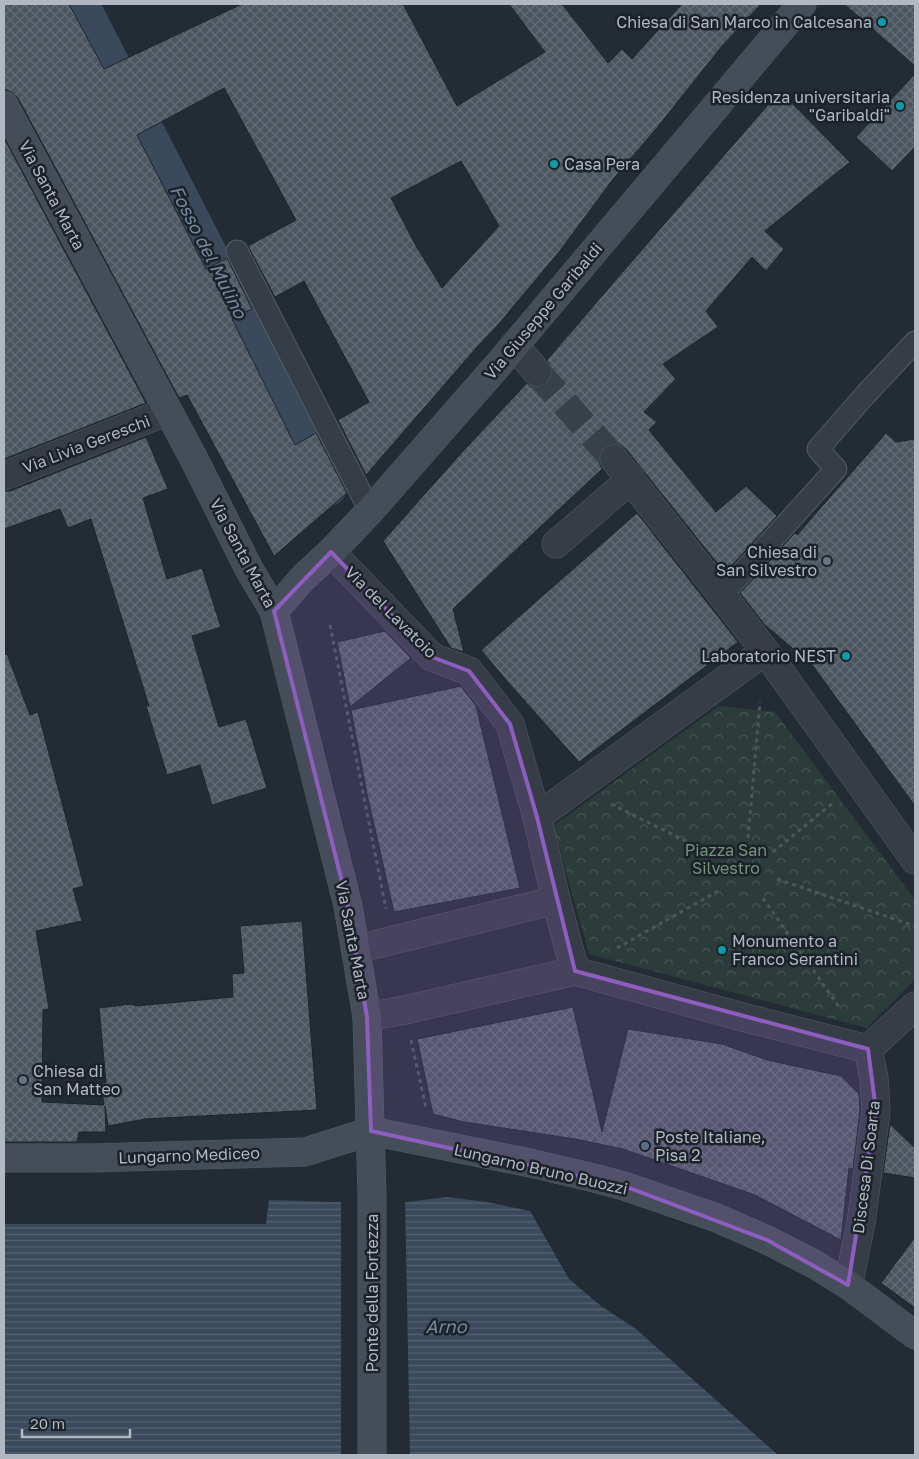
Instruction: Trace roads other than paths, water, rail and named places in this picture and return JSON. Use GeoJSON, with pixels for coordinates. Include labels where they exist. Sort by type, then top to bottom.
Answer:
{"type":"FeatureCollection","features":[{"type":"Feature","properties":{"kind":"street","name":"Via Giuseppe Garibaldi"},"geometry":{"type":"LineString","coordinates":[[274,611],[304,577],[370,511],[514,345],[802,4]]}},
{"type":"Feature","properties":{"kind":"street","name":"Via Santa Marta"},"geometry":{"type":"LineString","coordinates":[[4,105],[194,459],[249,568],[274,611],[348,906],[357,949],[368,1017],[371,1132]]}},
{"type":"Feature","properties":{"kind":"street"},"geometry":{"type":"LineString","coordinates":[[514,345],[537,372]]}},
{"type":"Feature","properties":{"kind":"street","name":"Via Livia Gereschi"},"geometry":{"type":"LineString","coordinates":[[4,476],[168,411]]}},
{"type":"Feature","properties":{"kind":"street"},"geometry":{"type":"LineString","coordinates":[[556,544],[622,469],[764,651],[915,860]]}},
{"type":"Feature","properties":{"kind":"street","name":"Via del Lavatoio"},"geometry":{"type":"LineString","coordinates":[[331,552],[432,657],[469,671],[475,678],[510,724],[538,817]]}},
{"type":"Feature","properties":{"kind":"street"},"geometry":{"type":"LineString","coordinates":[[575,971],[556,900],[538,817],[764,651]]}},
{"type":"Feature","properties":{"kind":"street"},"geometry":{"type":"LineString","coordinates":[[357,949],[556,900]]}},
{"type":"Feature","properties":{"kind":"street"},"geometry":{"type":"LineString","coordinates":[[368,1017],[575,971],[868,1049],[915,1006]]}},
{"type":"Feature","properties":{"kind":"street","name":"Discesa Di Soarta"},"geometry":{"type":"LineString","coordinates":[[848,1285],[861,1223],[876,1111],[874,1078],[868,1049]]}},
{"type":"Feature","properties":{"kind":"street","name":"Lungarno Mediceo"},"geometry":{"type":"LineString","coordinates":[[4,1158],[91,1158],[305,1152],[371,1132]]}},
{"type":"Feature","properties":{"kind":"street","name":"Ponte della Fortezza"},"geometry":{"type":"LineString","coordinates":[[371,1132],[372,1455]]}},
{"type":"Feature","properties":{"kind":"street","name":"Lungarno Bruno Buozzi"},"geometry":{"type":"LineString","coordinates":[[371,1132],[530,1163],[624,1186],[716,1218],[767,1240],[814,1264],[848,1285],[915,1335]]}},
{"type":"Feature","properties":{"kind":"lane"},"geometry":{"type":"LineString","coordinates":[[237,251],[370,511]]}},
{"type":"Feature","properties":{"kind":"lane"},"geometry":{"type":"LineString","coordinates":[[722,595],[836,469],[818,449],[915,342]]}},
{"type":"Feature","properties":{"kind":"water","name":"Arno"},"geometry":{"type":"Polygon","coordinates":[[[447,1197],[487,1202],[530,1211],[569,1279],[601,1306],[636,1329],[778,1455],[4,1455],[4,1224],[266,1224],[269,1200],[407,1202],[447,1197]]]}},
{"type":"Feature","properties":{"kind":"waterway","name":"Fosso del Mulino"},"geometry":{"type":"LineString","coordinates":[[80,4],[328,487]]}},
{"type":"Feature","properties":{"kind":"tunnel"},"geometry":{"type":"LineString","coordinates":[[537,372],[614,459]]}},
{"type":"Feature","properties":{"kind":"place","name":"Chiesa di San Marco in Calcesana"},"geometry":{"type":"Point","coordinates":[882,22]}},
{"type":"Feature","properties":{"kind":"place","name":"Residenza universitaria \"Garibaldi\""},"geometry":{"type":"Point","coordinates":[900,106]}},
{"type":"Feature","properties":{"kind":"place","name":"Casa Pera"},"geometry":{"type":"Point","coordinates":[554,164]}},
{"type":"Feature","properties":{"kind":"place","name":"Chiesa di San Silvestro"},"geometry":{"type":"Point","coordinates":[827,561]}},
{"type":"Feature","properties":{"kind":"place","name":"Laboratorio NEST"},"geometry":{"type":"Point","coordinates":[846,656]}},
{"type":"Feature","properties":{"kind":"place","name":"Monumento a Franco Serantini"},"geometry":{"type":"Point","coordinates":[722,950]}},
{"type":"Feature","properties":{"kind":"place","name":"Chiesa di San Matteo"},"geometry":{"type":"Point","coordinates":[23,1080]}},
{"type":"Feature","properties":{"kind":"place","name":"Poste Italiane, Pisa 2"},"geometry":{"type":"Point","coordinates":[645,1146]}},
{"type":"Feature","properties":{"kind":"park label","name":"Piazza San Silvestro"},"geometry":{"type":"Point","coordinates":[726,859]}}]}
